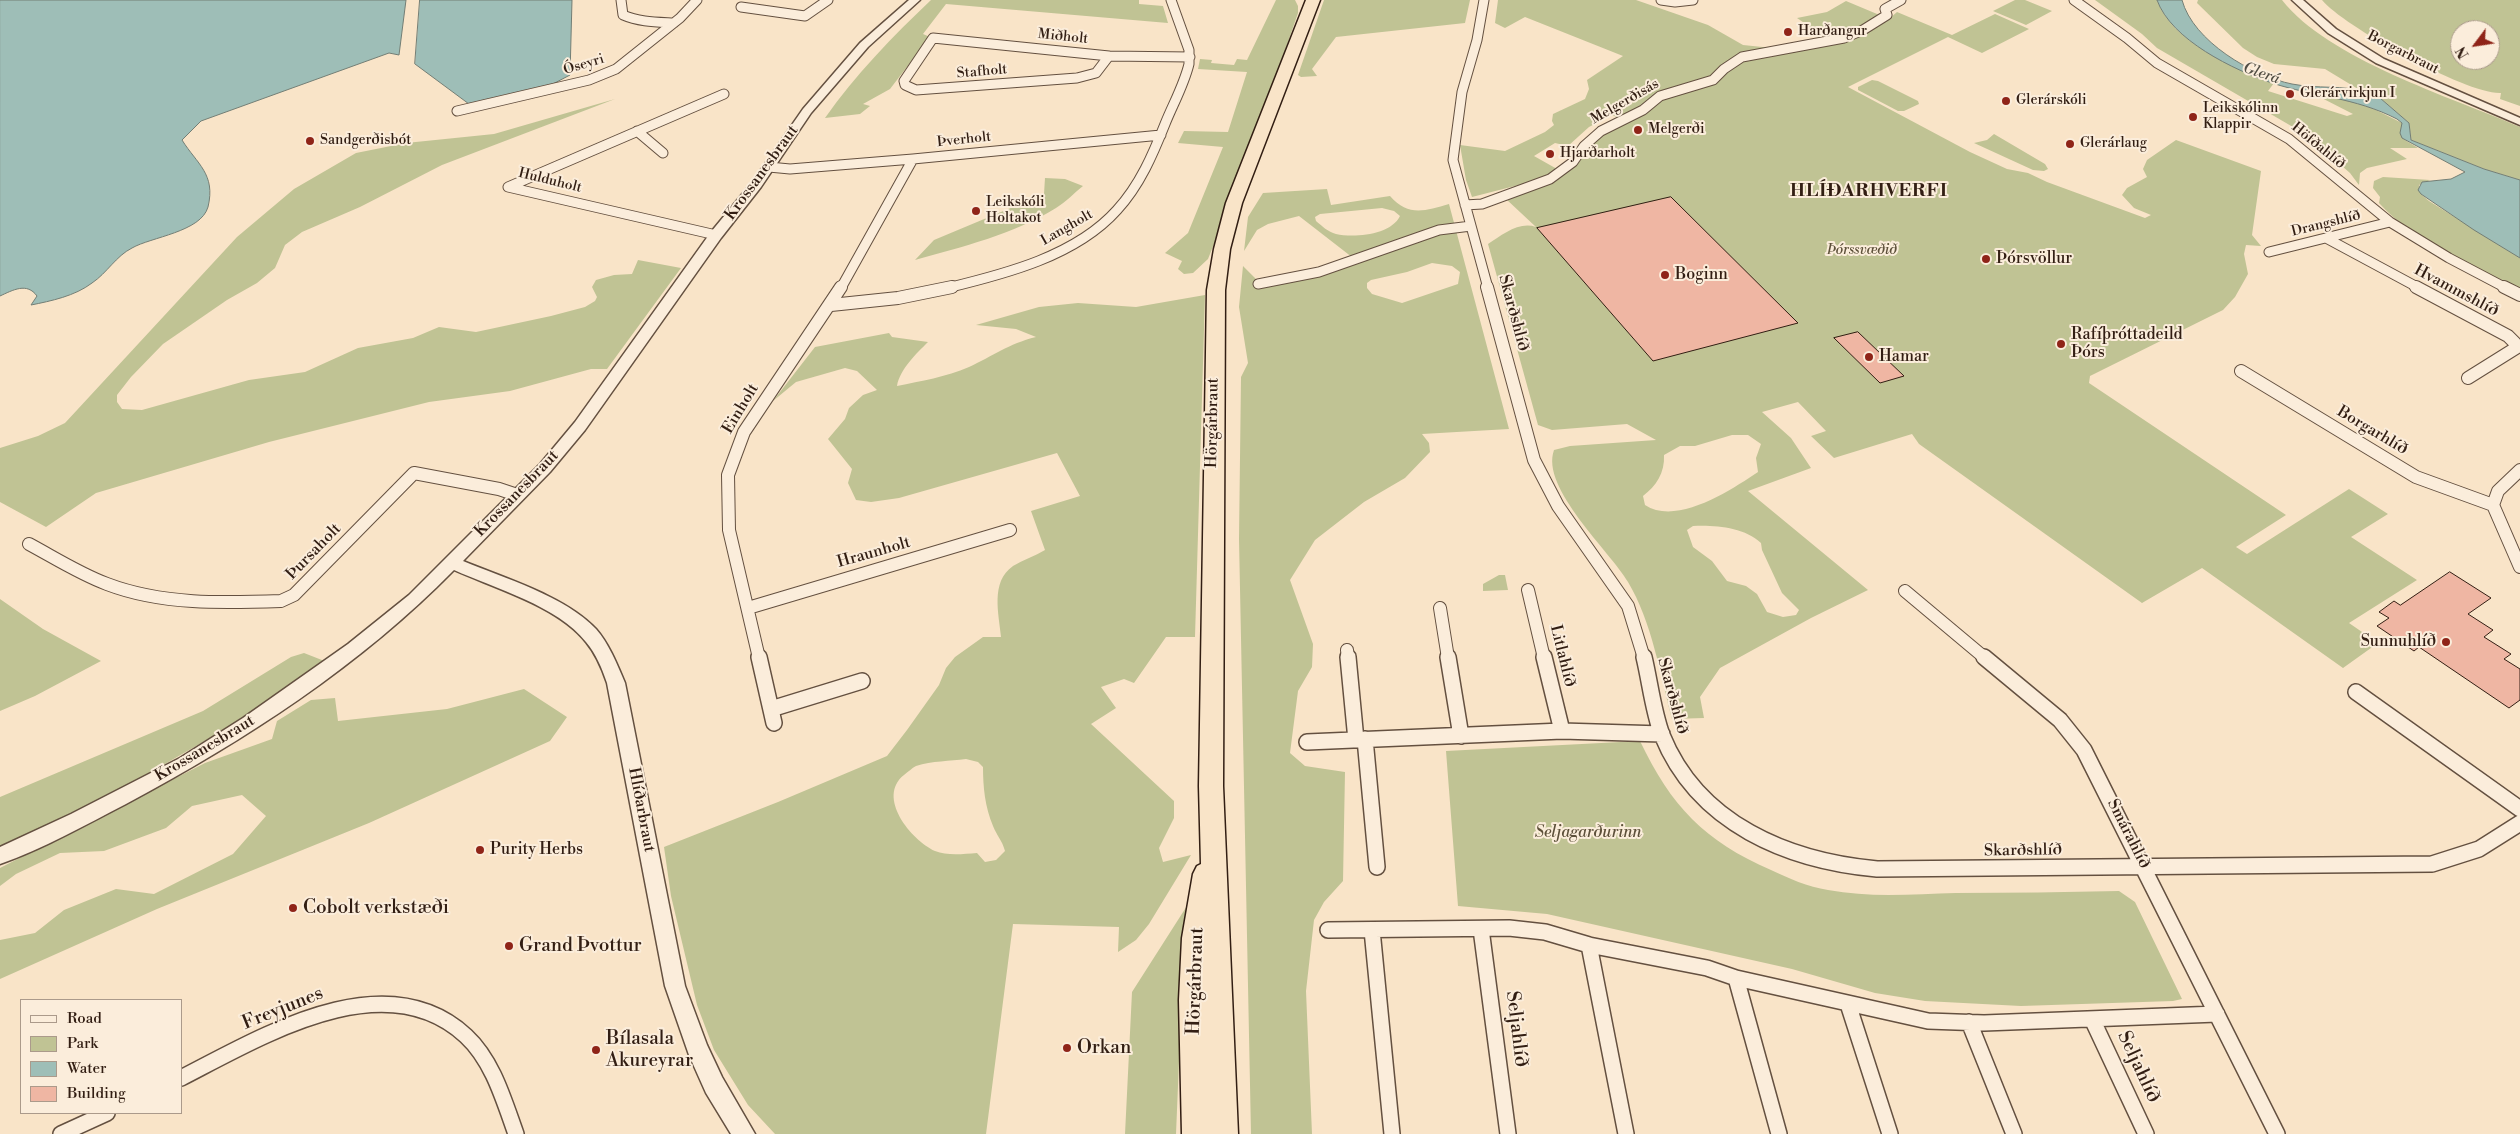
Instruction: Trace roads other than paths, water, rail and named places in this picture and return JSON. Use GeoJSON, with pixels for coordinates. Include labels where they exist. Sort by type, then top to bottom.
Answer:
{"type":"FeatureCollection","features":[{"type":"Feature","properties":{"kind":"highway","name":"Hörgárbraut"},"geometry":{"type":"LineString","coordinates":[[1301,32],[1302,0]]}},
{"type":"Feature","properties":{"kind":"highway","name":"Hörgárbraut"},"geometry":{"type":"LineString","coordinates":[[1224,1134],[1212,829],[1212,536],[1216,290],[1222,249],[1234,203],[1313,0]]}},
{"type":"Feature","properties":{"kind":"highway","name":"Hörgárbraut"},"geometry":{"type":"LineString","coordinates":[[1196,1134],[1193,1000],[1194,938],[1212,829]]}},
{"type":"Feature","properties":{"kind":"street"},"geometry":{"type":"LineString","coordinates":[[621,0],[623,15],[628,18],[645,22],[674,23]]}},
{"type":"Feature","properties":{"kind":"street","name":"Óseyri"},"geometry":{"type":"LineString","coordinates":[[457,111],[601,76],[616,69],[674,23],[697,0]]}},
{"type":"Feature","properties":{"kind":"street"},"geometry":{"type":"LineString","coordinates":[[741,7],[805,16],[828,0]]}},
{"type":"Feature","properties":{"kind":"street","name":"Krossanesbraut"},"geometry":{"type":"LineString","coordinates":[[0,856],[78,820],[171,771],[248,724],[354,649],[415,599],[545,468],[580,426],[716,235],[769,167],[807,111],[864,45],[915,0]]}},
{"type":"Feature","properties":{"kind":"street"},"geometry":{"type":"LineString","coordinates":[[1171,0],[1190,57]]}},
{"type":"Feature","properties":{"kind":"street","name":"Skarðshlíð"},"geometry":{"type":"LineString","coordinates":[[1484,0],[1477,40],[1462,92],[1452,160],[1534,460],[1558,506],[1612,580],[1628,606],[1638,633],[1662,734],[1677,765],[1698,793],[1712,806],[1757,838],[1813,861],[1849,868],[1877,869],[2432,864],[2455,859],[2488,846],[2520,823]]}},
{"type":"Feature","properties":{"kind":"street"},"geometry":{"type":"LineString","coordinates":[[1661,0],[1675,2],[1693,0]]}},
{"type":"Feature","properties":{"kind":"street","name":"Melgerðisás"},"geometry":{"type":"LineString","coordinates":[[1465,205],[1482,204],[1550,179],[1573,162],[1584,146],[1601,131],[1643,110],[1660,96],[1713,80],[1742,57],[1852,35],[1887,15],[1885,9],[1901,0]]}},
{"type":"Feature","properties":{"kind":"street","name":"Höfðahlíð"},"geometry":{"type":"LineString","coordinates":[[2074,0],[2127,38],[2157,63],[2289,139],[2390,222],[2449,258],[2520,295]]}},
{"type":"Feature","properties":{"kind":"street","name":"Borgarbraut"},"geometry":{"type":"LineString","coordinates":[[2297,0],[2332,31],[2403,72],[2520,122]]}},
{"type":"Feature","properties":{"kind":"street","name":"Miðholt"},"geometry":{"type":"LineString","coordinates":[[933,38],[1109,56],[1190,57]]}},
{"type":"Feature","properties":{"kind":"street","name":"Stafholt"},"geometry":{"type":"LineString","coordinates":[[933,38],[904,81],[909,88],[927,90],[1087,76],[1096,73],[1102,68],[1109,56]]}},
{"type":"Feature","properties":{"kind":"street","name":"Borgarbraut"},"geometry":{"type":"LineString","coordinates":[[2355,45],[2425,78],[2520,114]]}},
{"type":"Feature","properties":{"kind":"street","name":"Langholt"},"geometry":{"type":"LineString","coordinates":[[831,305],[863,304],[956,285],[1028,264],[1079,239],[1106,221],[1122,204],[1139,180],[1161,135],[1189,66],[1190,57]]}},
{"type":"Feature","properties":{"kind":"street","name":"Hulduholt"},"geometry":{"type":"LineString","coordinates":[[716,235],[508,187],[724,94]]}},
{"type":"Feature","properties":{"kind":"street"},"geometry":{"type":"LineString","coordinates":[[637,131],[663,153]]}},
{"type":"Feature","properties":{"kind":"street","name":"Þverholt"},"geometry":{"type":"LineString","coordinates":[[769,167],[790,169],[913,159],[1161,135]]}},
{"type":"Feature","properties":{"kind":"street","name":"Einholt"},"geometry":{"type":"LineString","coordinates":[[862,681],[772,716],[729,530],[727,504],[728,475],[744,432],[831,305],[913,159]]}},
{"type":"Feature","properties":{"kind":"street","name":"Drangshlíð"},"geometry":{"type":"LineString","coordinates":[[2269,252],[2390,222]]}},
{"type":"Feature","properties":{"kind":"street"},"geometry":{"type":"LineString","coordinates":[[1258,284],[1319,272],[1439,230],[1471,226]]}},
{"type":"Feature","properties":{"kind":"street","name":"Hvammshlíð"},"geometry":{"type":"LineString","coordinates":[[2326,238],[2508,336],[2515,342],[2516,348],[2468,378]]}},
{"type":"Feature","properties":{"kind":"street","name":"Borgarhlíð"},"geometry":{"type":"LineString","coordinates":[[2241,371],[2416,477],[2493,505]]}},
{"type":"Feature","properties":{"kind":"street"},"geometry":{"type":"LineString","coordinates":[[2520,470],[2498,491],[2493,505],[2520,567]]}},
{"type":"Feature","properties":{"kind":"street","name":"Þursaholt"},"geometry":{"type":"LineString","coordinates":[[29,544],[108,584],[155,595],[192,602],[281,601],[294,595],[414,472],[500,489],[518,495]]}},
{"type":"Feature","properties":{"kind":"street","name":"Hraunholt"},"geometry":{"type":"LineString","coordinates":[[748,608],[1010,530]]}},
{"type":"Feature","properties":{"kind":"street","name":"Hlíðarbraut"},"geometry":{"type":"LineString","coordinates":[[451,562],[526,595],[566,616],[587,632],[604,653],[616,683],[676,986],[698,1048],[714,1085],[744,1134]]}},
{"type":"Feature","properties":{"kind":"street","name":"Litlahlíð"},"geometry":{"type":"LineString","coordinates":[[1528,590],[1562,731]]}},
{"type":"Feature","properties":{"kind":"street","name":"Smárahlíð"},"geometry":{"type":"LineString","coordinates":[[1905,591],[2060,720],[2071,732],[2100,780],[2278,1134]]}},
{"type":"Feature","properties":{"kind":"street"},"geometry":{"type":"LineString","coordinates":[[1440,608],[1461,736]]}},
{"type":"Feature","properties":{"kind":"street"},"geometry":{"type":"LineString","coordinates":[[1347,650],[1377,866]]}},
{"type":"Feature","properties":{"kind":"street"},"geometry":{"type":"LineString","coordinates":[[2356,692],[2520,809]]}},
{"type":"Feature","properties":{"kind":"street"},"geometry":{"type":"LineString","coordinates":[[1307,742],[1562,731],[1662,734]]}},
{"type":"Feature","properties":{"kind":"street","name":"Seljahlíð"},"geometry":{"type":"LineString","coordinates":[[1328,930],[1509,928],[1545,932],[1590,945],[1707,968],[1736,978],[1928,1021],[1969,1022],[2218,1014]]}},
{"type":"Feature","properties":{"kind":"street","name":"Seljahlíð"},"geometry":{"type":"LineString","coordinates":[[1481,929],[1508,1134]]}},
{"type":"Feature","properties":{"kind":"street"},"geometry":{"type":"LineString","coordinates":[[1372,930],[1392,1134]]}},
{"type":"Feature","properties":{"kind":"street"},"geometry":{"type":"LineString","coordinates":[[1590,945],[1626,1134]]}},
{"type":"Feature","properties":{"kind":"street"},"geometry":{"type":"LineString","coordinates":[[1736,978],[1779,1134]]}},
{"type":"Feature","properties":{"kind":"street","name":"Freyjunes"},"geometry":{"type":"LineString","coordinates":[[182,1078],[315,1016],[358,1005],[382,1003],[424,1009],[447,1019],[467,1037],[487,1065],[516,1134]]}},
{"type":"Feature","properties":{"kind":"street"},"geometry":{"type":"LineString","coordinates":[[1848,1004],[1890,1134]]}},
{"type":"Feature","properties":{"kind":"street","name":"Seljahlíð"},"geometry":{"type":"LineString","coordinates":[[2092,1019],[2146,1134]]}},
{"type":"Feature","properties":{"kind":"street"},"geometry":{"type":"LineString","coordinates":[[1969,1022],[2014,1134]]}},
{"type":"Feature","properties":{"kind":"street"},"geometry":{"type":"LineString","coordinates":[[714,1085],[731,1134]]}},
{"type":"Feature","properties":{"kind":"street"},"geometry":{"type":"LineString","coordinates":[[61,1134],[105,1114]]}},
{"type":"Feature","properties":{"kind":"water"},"geometry":{"type":"Polygon","coordinates":[[[0,0],[406,0],[399,55],[389,53],[201,121],[182,140],[204,170],[209,186],[208,207],[204,215],[196,222],[174,233],[140,244],[126,251],[85,288],[71,295],[31,305],[37,296],[29,289],[20,288],[0,296],[0,0]]]}},
{"type":"Feature","properties":{"kind":"water"},"geometry":{"type":"Polygon","coordinates":[[[420,0],[572,0],[570,75],[549,86],[469,104],[415,64],[420,0]]]}},
{"type":"Feature","properties":{"kind":"water","name":"Glerá"},"geometry":{"type":"Polygon","coordinates":[[[2157,0],[2182,0],[2188,15],[2211,42],[2243,65],[2259,73],[2292,84],[2349,88],[2368,92],[2380,98],[2409,123],[2411,140],[2484,169],[2520,180],[2520,258],[2421,194],[2418,190],[2422,182],[2451,179],[2465,172],[2402,138],[2400,133],[2402,123],[2397,119],[2365,106],[2272,83],[2223,62],[2206,52],[2176,28],[2164,15],[2157,0]]]}},
{"type":"Feature","properties":{"kind":"place","name":"Harðangur"},"geometry":{"type":"Point","coordinates":[1788,32]}},
{"type":"Feature","properties":{"kind":"place","name":"Glerárvirkjun I"},"geometry":{"type":"Point","coordinates":[2290,94]}},
{"type":"Feature","properties":{"kind":"place","name":"Glerárskóli"},"geometry":{"type":"Point","coordinates":[2006,101]}},
{"type":"Feature","properties":{"kind":"place","name":"Leikskólinn Klappir"},"geometry":{"type":"Point","coordinates":[2193,117]}},
{"type":"Feature","properties":{"kind":"place","name":"Melgerði"},"geometry":{"type":"Point","coordinates":[1638,130]}},
{"type":"Feature","properties":{"kind":"place","name":"Sandgerðisbót"},"geometry":{"type":"Point","coordinates":[310,141]}},
{"type":"Feature","properties":{"kind":"place","name":"Glerárlaug"},"geometry":{"type":"Point","coordinates":[2070,144]}},
{"type":"Feature","properties":{"kind":"place","name":"Hjarðarholt"},"geometry":{"type":"Point","coordinates":[1550,154]}},
{"type":"Feature","properties":{"kind":"place","name":"Leikskóli Holtakot"},"geometry":{"type":"Point","coordinates":[976,211]}},
{"type":"Feature","properties":{"kind":"place","name":"Þórsvöllur"},"geometry":{"type":"Point","coordinates":[1986,259]}},
{"type":"Feature","properties":{"kind":"place","name":"Boginn"},"geometry":{"type":"Point","coordinates":[1665,275]}},
{"type":"Feature","properties":{"kind":"place","name":"Rafíþróttadeild Þórs"},"geometry":{"type":"Point","coordinates":[2061,344]}},
{"type":"Feature","properties":{"kind":"place","name":"Hamar"},"geometry":{"type":"Point","coordinates":[1869,357]}},
{"type":"Feature","properties":{"kind":"place","name":"Sunnuhlíð"},"geometry":{"type":"Point","coordinates":[2446,642]}},
{"type":"Feature","properties":{"kind":"place","name":"Purity Herbs"},"geometry":{"type":"Point","coordinates":[480,850]}},
{"type":"Feature","properties":{"kind":"place","name":"Cobolt verkstæði"},"geometry":{"type":"Point","coordinates":[293,908]}},
{"type":"Feature","properties":{"kind":"place","name":"Grand Þvottur"},"geometry":{"type":"Point","coordinates":[509,946]}},
{"type":"Feature","properties":{"kind":"place","name":"Orkan"},"geometry":{"type":"Point","coordinates":[1067,1048]}},
{"type":"Feature","properties":{"kind":"place","name":"Bílasala Akureyrar"},"geometry":{"type":"Point","coordinates":[596,1050]}},
{"type":"Feature","properties":{"kind":"district","name":"HLÍÐARHVERFI"},"geometry":{"type":"Point","coordinates":[1869,192]}},
{"type":"Feature","properties":{"kind":"park label","name":"Þórssvæðið"},"geometry":{"type":"Point","coordinates":[1862,251]}},
{"type":"Feature","properties":{"kind":"park label","name":"Seljagarðurinn"},"geometry":{"type":"Point","coordinates":[1588,833]}}]}
